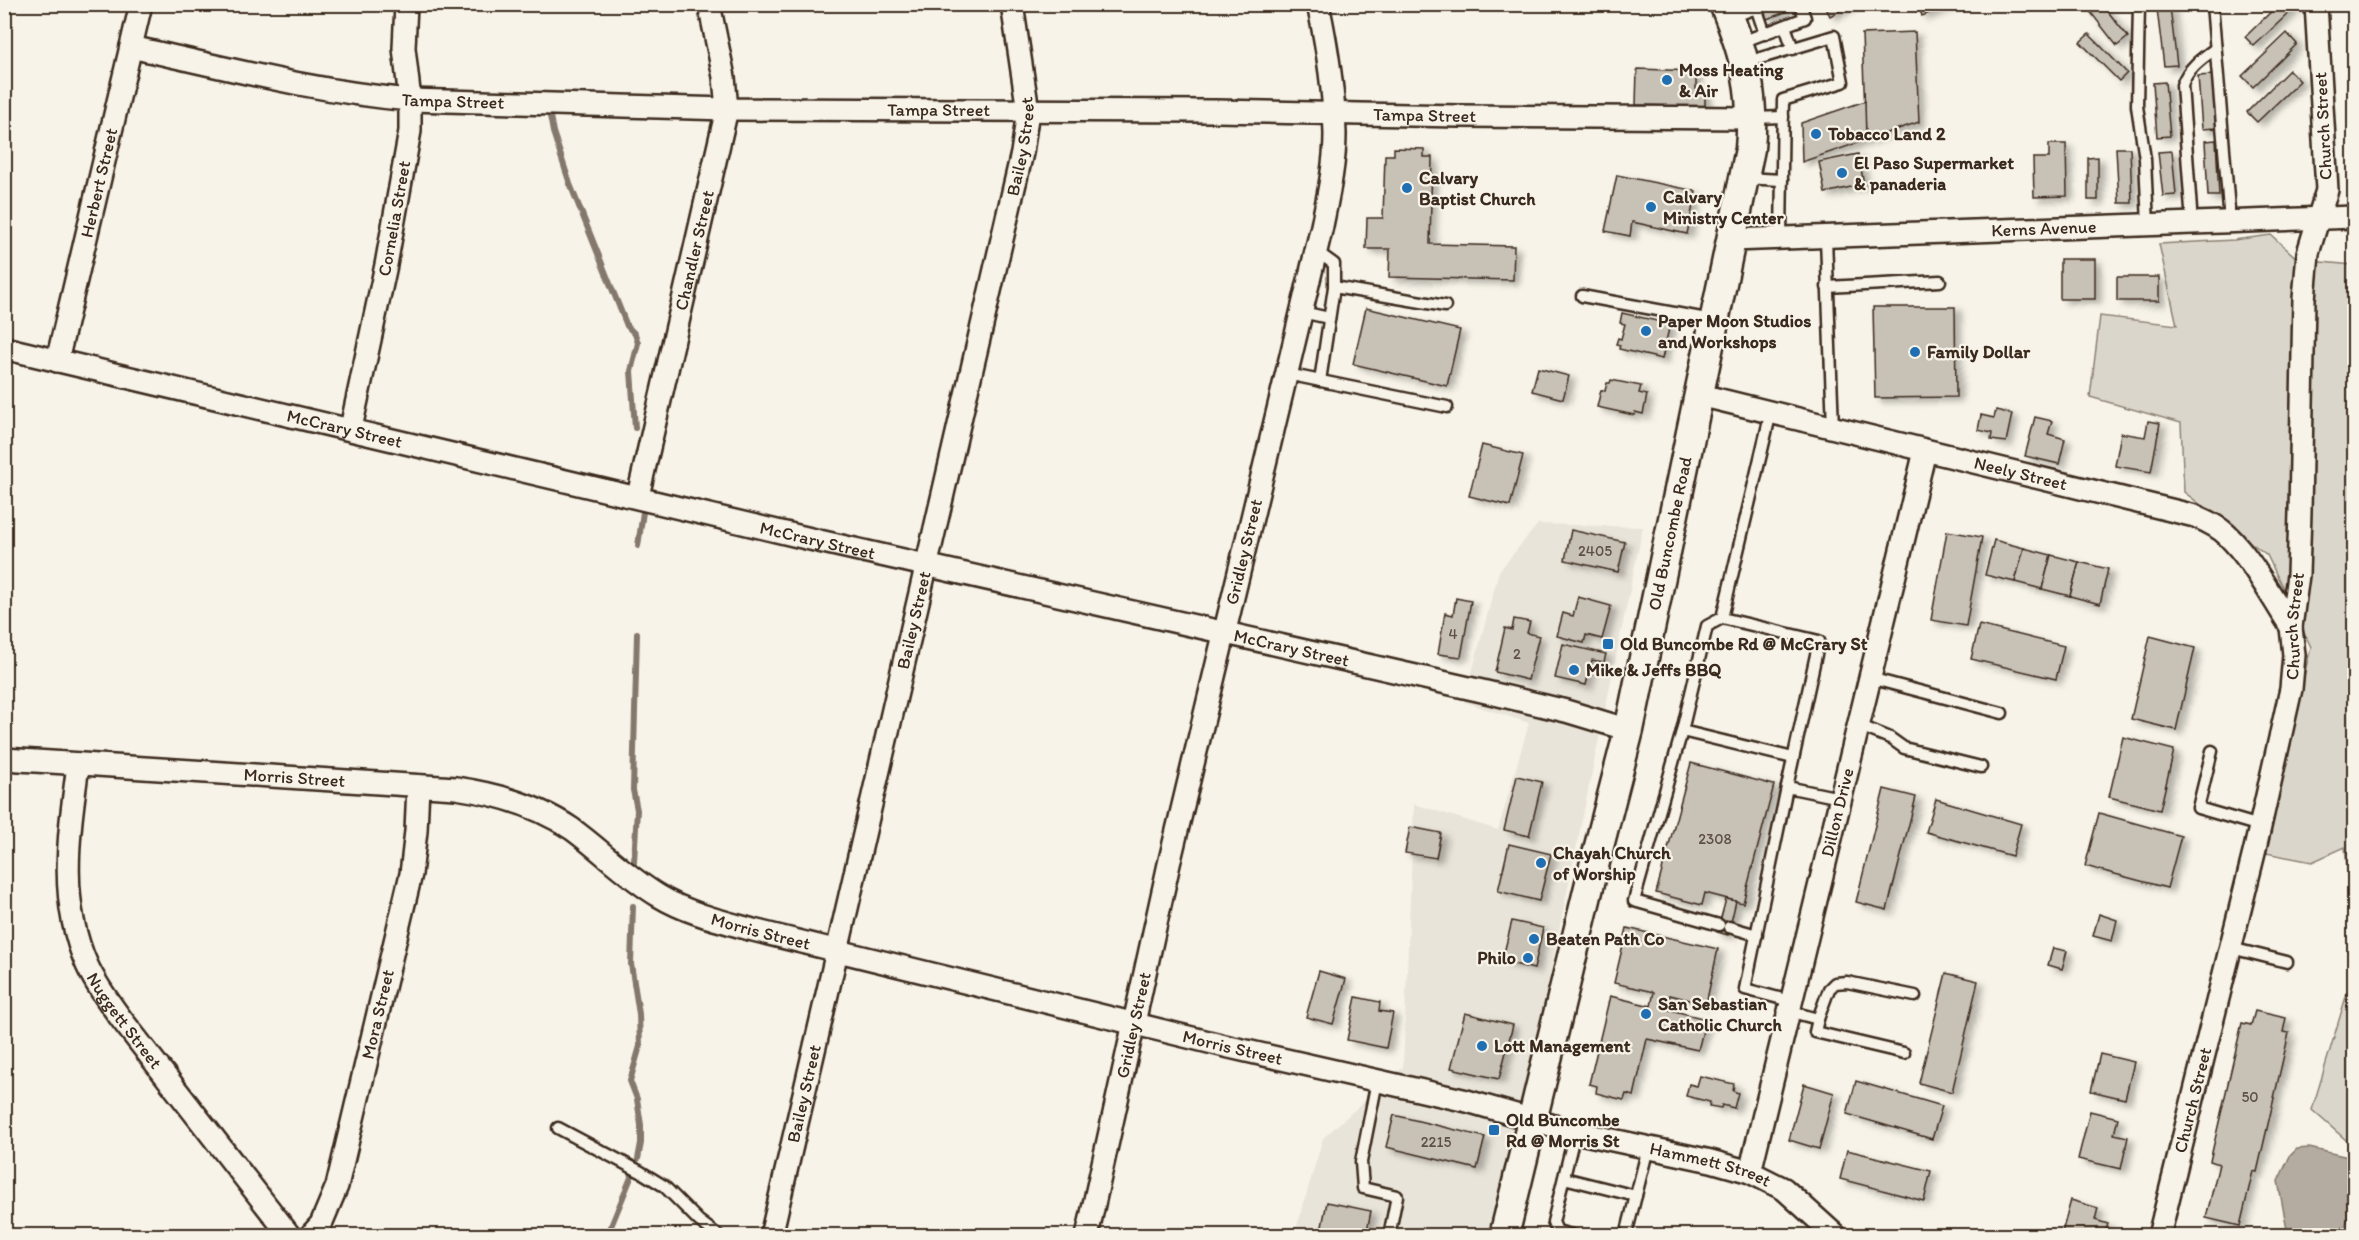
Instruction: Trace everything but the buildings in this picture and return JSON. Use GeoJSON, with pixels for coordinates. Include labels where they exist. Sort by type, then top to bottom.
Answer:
{"type":"FeatureCollection","features":[{"type":"Feature","properties":{"kind":"street","name":"Herbert Street"},"geometry":{"type":"LineString","coordinates":[[57,361],[141,4]]}},
{"type":"Feature","properties":{"kind":"street","name":"Cornelia Street"},"geometry":{"type":"LineString","coordinates":[[351,428],[410,131],[410,100],[404,48],[406,4]]}},
{"type":"Feature","properties":{"kind":"street","name":"Chandler Street"},"geometry":{"type":"LineString","coordinates":[[638,496],[728,109],[709,4]]}},
{"type":"Feature","properties":{"kind":"street","name":"Bailey Street"},"geometry":{"type":"LineString","coordinates":[[771,1236],[1019,165],[1028,111],[1012,4]]}},
{"type":"Feature","properties":{"kind":"street","name":"Gridley Street"},"geometry":{"type":"LineString","coordinates":[[1087,1236],[1132,1023],[1302,312],[1333,167],[1335,135],[1326,48],[1318,4]]}},
{"type":"Feature","properties":{"kind":"street","name":"Church Street"},"geometry":{"type":"LineString","coordinates":[[2159,1236],[2231,948],[2291,689],[2294,655],[2291,627],[2299,554],[2304,298],[2308,253],[2327,190],[2316,4]]}},
{"type":"Feature","properties":{"kind":"street","name":"Old Buncombe Road"},"geometry":{"type":"LineString","coordinates":[[1504,1236],[1629,730],[1744,178],[1753,118],[1734,32]]}},
{"type":"Feature","properties":{"kind":"street","name":"Tampa Street"},"geometry":{"type":"LineString","coordinates":[[131,47],[291,82],[410,100],[728,109],[1753,118]]}},
{"type":"Feature","properties":{"kind":"street","name":"Kerns Avenue"},"geometry":{"type":"LineString","coordinates":[[1732,240],[2355,217]]}},
{"type":"Feature","properties":{"kind":"street","name":"McCrary Street"},"geometry":{"type":"LineString","coordinates":[[4,348],[926,565],[1482,691],[1566,711],[1629,730]]}},
{"type":"Feature","properties":{"kind":"street","name":"Neely Street"},"geometry":{"type":"LineString","coordinates":[[1700,394],[2195,516],[2227,535],[2242,552],[2291,627]]}},
{"type":"Feature","properties":{"kind":"street","name":"Dillon Drive"},"geometry":{"type":"LineString","coordinates":[[1750,1172],[1925,451]]}},
{"type":"Feature","properties":{"kind":"street","name":"Morris Street"},"geometry":{"type":"LineString","coordinates":[[4,759],[473,790],[531,807],[571,829],[642,884],[695,913],[753,930],[1132,1023],[1467,1101],[1533,1120]]}},
{"type":"Feature","properties":{"kind":"street","name":"Nuggett Street"},"geometry":{"type":"LineString","coordinates":[[78,765],[68,841],[67,879],[69,908],[76,939],[88,967],[103,994],[122,1020],[290,1236]]}},
{"type":"Feature","properties":{"kind":"street","name":"Mora Street"},"geometry":{"type":"LineString","coordinates":[[310,1236],[321,1224],[337,1186],[411,874],[418,786]]}},
{"type":"Feature","properties":{"kind":"street","name":"Hammett Street"},"geometry":{"type":"LineString","coordinates":[[1533,1120],[1575,1132],[1750,1172],[1784,1189],[1836,1236]]}},
{"type":"Feature","properties":{"kind":"lane"},"geometry":{"type":"LineString","coordinates":[[1734,32],[1766,34],[1805,18],[1800,4]]}},
{"type":"Feature","properties":{"kind":"lane"},"geometry":{"type":"LineString","coordinates":[[2139,4],[2137,106],[2145,159],[2148,225]]}},
{"type":"Feature","properties":{"kind":"lane"},"geometry":{"type":"LineString","coordinates":[[2212,4],[2230,222]]}},
{"type":"Feature","properties":{"kind":"lane"},"geometry":{"type":"LineString","coordinates":[[1756,6],[1766,34]]}},
{"type":"Feature","properties":{"kind":"lane"},"geometry":{"type":"LineString","coordinates":[[1734,32],[1756,6]]}},
{"type":"Feature","properties":{"kind":"lane"},"geometry":{"type":"LineString","coordinates":[[1785,26],[1793,49]]}},
{"type":"Feature","properties":{"kind":"lane"},"geometry":{"type":"LineString","coordinates":[[1734,32],[1793,49],[1834,36],[1843,82],[1783,100],[1782,239]]}},
{"type":"Feature","properties":{"kind":"lane"},"geometry":{"type":"LineString","coordinates":[[2192,224],[2182,84],[2186,74],[2197,62],[2216,49]]}},
{"type":"Feature","properties":{"kind":"lane"},"geometry":{"type":"LineString","coordinates":[[1753,118],[1783,117]]}},
{"type":"Feature","properties":{"kind":"lane"},"geometry":{"type":"LineString","coordinates":[[1744,178],[1782,180]]}},
{"type":"Feature","properties":{"kind":"lane"},"geometry":{"type":"LineString","coordinates":[[1826,238],[1833,428]]}},
{"type":"Feature","properties":{"kind":"lane"},"geometry":{"type":"LineString","coordinates":[[1316,251],[1334,264],[1334,287],[1320,381]]}},
{"type":"Feature","properties":{"kind":"lane"},"geometry":{"type":"LineString","coordinates":[[1827,287],[1940,281]]}},
{"type":"Feature","properties":{"kind":"lane"},"geometry":{"type":"LineString","coordinates":[[1334,287],[1445,306]]}},
{"type":"Feature","properties":{"kind":"lane"},"geometry":{"type":"LineString","coordinates":[[1582,296],[1715,321]]}},
{"type":"Feature","properties":{"kind":"lane"},"geometry":{"type":"LineString","coordinates":[[1302,312],[1329,318]]}},
{"type":"Feature","properties":{"kind":"lane"},"geometry":{"type":"LineString","coordinates":[[1287,374],[1447,407]]}},
{"type":"Feature","properties":{"kind":"lane"},"geometry":{"type":"LineString","coordinates":[[1722,618],[1771,412]]}},
{"type":"Feature","properties":{"kind":"lane"},"geometry":{"type":"LineString","coordinates":[[1756,934],[1634,901],[1682,731],[1707,626],[1722,618],[1819,641],[1745,989],[1818,1019]]}},
{"type":"Feature","properties":{"kind":"lane"},"geometry":{"type":"LineString","coordinates":[[1870,678],[2002,713]]}},
{"type":"Feature","properties":{"kind":"lane"},"geometry":{"type":"LineString","coordinates":[[1858,725],[1890,738],[1904,748],[1981,767]]}},
{"type":"Feature","properties":{"kind":"lane"},"geometry":{"type":"LineString","coordinates":[[1682,731],[1793,758]]}},
{"type":"Feature","properties":{"kind":"lane"},"geometry":{"type":"LineString","coordinates":[[2212,751],[2198,808],[2260,826]]}},
{"type":"Feature","properties":{"kind":"lane"},"geometry":{"type":"LineString","coordinates":[[1787,787],[1840,798]]}},
{"type":"Feature","properties":{"kind":"lane"},"geometry":{"type":"LineString","coordinates":[[2231,948],[2287,962]]}},
{"type":"Feature","properties":{"kind":"lane"},"geometry":{"type":"LineString","coordinates":[[1904,1053],[1815,1032],[1829,989],[1835,983],[1847,982],[1915,996]]}},
{"type":"Feature","properties":{"kind":"lane"},"geometry":{"type":"LineString","coordinates":[[1377,1081],[1361,1162],[1363,1188],[1397,1196],[1389,1236]]}},
{"type":"Feature","properties":{"kind":"lane"},"geometry":{"type":"LineString","coordinates":[[558,1128],[664,1186],[699,1221],[719,1236]]}},
{"type":"Feature","properties":{"kind":"lane"},"geometry":{"type":"LineString","coordinates":[[1575,1132],[1552,1222],[1557,1232],[1575,1236]]}},
{"type":"Feature","properties":{"kind":"lane"},"geometry":{"type":"LineString","coordinates":[[1623,1236],[1627,1231],[1648,1148]]}},
{"type":"Feature","properties":{"kind":"lane"},"geometry":{"type":"LineString","coordinates":[[1564,1178],[1636,1196]]}},
{"type":"Feature","properties":{"kind":"shaded area"},"geometry":{"type":"Polygon","coordinates":[[[2271,235],[2299,260],[2353,265],[2354,938],[2345,847],[2312,862],[2261,852],[2311,647],[2267,555],[2184,492],[2181,423],[2090,397],[2100,316],[2177,325],[2159,244],[2234,240],[2271,235]]]}},
{"type":"Feature","properties":{"kind":"shaded area"},"geometry":{"type":"Polygon","coordinates":[[[1538,524],[1643,527],[1524,1099],[1487,1235],[1294,1236],[1323,1138],[1403,1067],[1414,804],[1498,830],[1529,723],[1464,702],[1499,571],[1538,524]]]}},
{"type":"Feature","properties":{"kind":"shaded area"},"geometry":{"type":"Polygon","coordinates":[[[2354,970],[2354,1147],[2312,1110],[2354,970]]]}},
{"type":"Feature","properties":{"kind":"shaded area"},"geometry":{"type":"Polygon","coordinates":[[[2309,1148],[2348,1157],[2354,1165],[2351,1207],[2343,1235],[2288,1235],[2278,1181],[2290,1156],[2297,1149],[2309,1148]]]}},
{"type":"Feature","properties":{"kind":"waterway"},"geometry":{"type":"LineString","coordinates":[[550,116],[570,184],[627,326],[635,334],[638,343],[631,371],[635,428]]}},
{"type":"Feature","properties":{"kind":"waterway"},"geometry":{"type":"LineString","coordinates":[[638,546],[643,512]]}},
{"type":"Feature","properties":{"kind":"waterway"},"geometry":{"type":"LineString","coordinates":[[634,862],[637,810],[633,790],[637,633]]}},
{"type":"Feature","properties":{"kind":"waterway"},"geometry":{"type":"LineString","coordinates":[[633,906],[631,964],[639,1014],[640,1046],[630,1081],[637,1099],[641,1125],[638,1159]]}},
{"type":"Feature","properties":{"kind":"waterway"},"geometry":{"type":"LineString","coordinates":[[607,1236],[632,1175]]}},
{"type":"Feature","properties":{"kind":"railway"},"geometry":{"type":"LineString","coordinates":[[2350,4],[2354,63]]}},
{"type":"Feature","properties":{"kind":"place","name":"Moss Heating & Air"},"geometry":{"type":"Point","coordinates":[1667,80]}},
{"type":"Feature","properties":{"kind":"place","name":"Tobacco Land 2"},"geometry":{"type":"Point","coordinates":[1816,134]}},
{"type":"Feature","properties":{"kind":"place","name":"El Paso Supermarket & panaderia"},"geometry":{"type":"Point","coordinates":[1842,173]}},
{"type":"Feature","properties":{"kind":"place","name":"Calvary Baptist Church"},"geometry":{"type":"Point","coordinates":[1407,188]}},
{"type":"Feature","properties":{"kind":"place","name":"Calvary Ministry Center"},"geometry":{"type":"Point","coordinates":[1651,207]}},
{"type":"Feature","properties":{"kind":"place","name":"Paper Moon Studios and Workshops"},"geometry":{"type":"Point","coordinates":[1646,331]}},
{"type":"Feature","properties":{"kind":"place","name":"Family Dollar"},"geometry":{"type":"Point","coordinates":[1915,352]}},
{"type":"Feature","properties":{"kind":"place","name":"Old Buncombe Rd @ McCrary St"},"geometry":{"type":"Point","coordinates":[1608,644]}},
{"type":"Feature","properties":{"kind":"place","name":"Mike & Jeffs BBQ"},"geometry":{"type":"Point","coordinates":[1574,670]}},
{"type":"Feature","properties":{"kind":"place","name":"Chayah Church of Worship"},"geometry":{"type":"Point","coordinates":[1541,863]}},
{"type":"Feature","properties":{"kind":"place","name":"Beaten Path Co"},"geometry":{"type":"Point","coordinates":[1534,939]}},
{"type":"Feature","properties":{"kind":"place","name":"Philo"},"geometry":{"type":"Point","coordinates":[1528,958]}},
{"type":"Feature","properties":{"kind":"place","name":"San Sebastian Catholic Church"},"geometry":{"type":"Point","coordinates":[1646,1014]}},
{"type":"Feature","properties":{"kind":"place","name":"Lott Management"},"geometry":{"type":"Point","coordinates":[1482,1046]}},
{"type":"Feature","properties":{"kind":"place","name":"Old Buncombe Rd @ Morris St"},"geometry":{"type":"Point","coordinates":[1494,1130]}}]}
